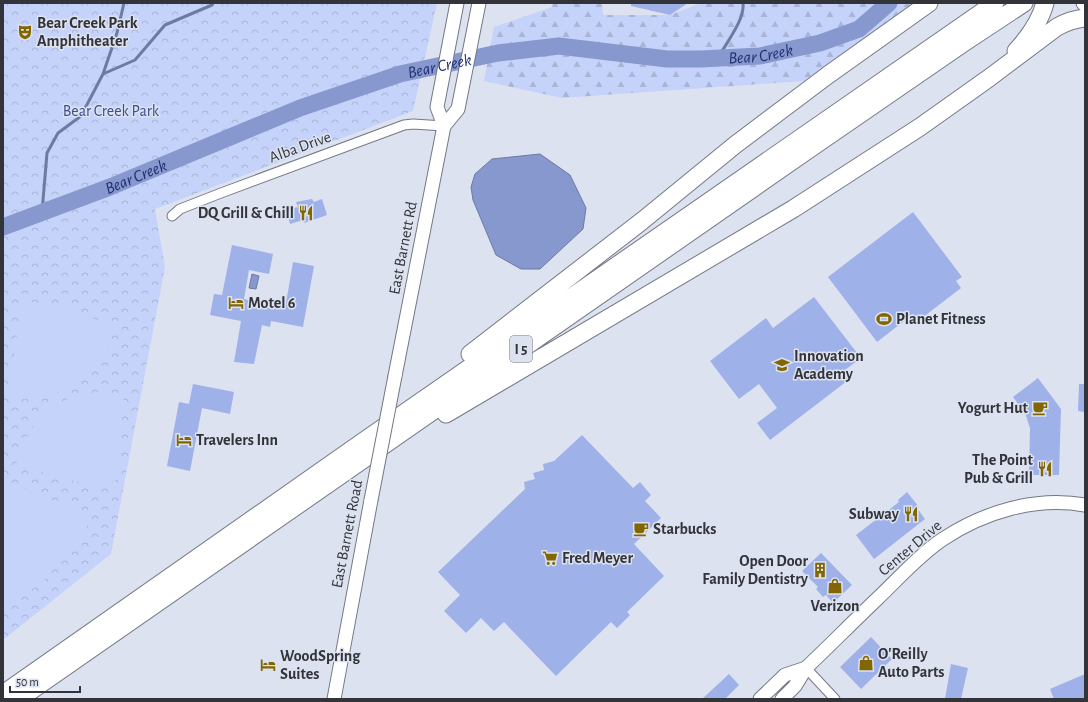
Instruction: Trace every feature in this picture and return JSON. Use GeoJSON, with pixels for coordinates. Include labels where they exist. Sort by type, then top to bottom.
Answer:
{"type":"FeatureCollection","features":[{"type":"Feature","properties":{"kind":"highway"},"geometry":{"type":"LineString","coordinates":[[361,443],[442,376],[642,221],[735,145],[828,75],[929,3]]}},
{"type":"Feature","properties":{"kind":"highway","name":"I 5"},"geometry":{"type":"LineString","coordinates":[[3,694],[361,443],[995,3]]}},
{"type":"Feature","properties":{"kind":"highway","name":"I 5"},"geometry":{"type":"LineString","coordinates":[[19,699],[159,600],[808,150],[1024,3]]}},
{"type":"Feature","properties":{"kind":"highway"},"geometry":{"type":"LineString","coordinates":[[989,78],[1029,37],[1045,3]]}},
{"type":"Feature","properties":{"kind":"highway"},"geometry":{"type":"LineString","coordinates":[[357,464],[414,433],[793,209],[920,127],[1057,27],[1076,19],[1085,18]]}},
{"type":"Feature","properties":{"kind":"main road"},"geometry":{"type":"LineString","coordinates":[[444,126],[437,107],[457,3]]}},
{"type":"Feature","properties":{"kind":"main road","name":"East Barnett Rd"},"geometry":{"type":"LineString","coordinates":[[395,376],[444,126],[458,109],[479,3]]}},
{"type":"Feature","properties":{"kind":"main road","name":"East Barnett Road"},"geometry":{"type":"LineString","coordinates":[[334,699],[395,376]]}},
{"type":"Feature","properties":{"kind":"main road","name":"Center Drive"},"geometry":{"type":"LineString","coordinates":[[782,699],[795,686],[806,668],[925,554],[942,540],[978,520],[1018,506],[1046,503],[1085,505]]}},
{"type":"Feature","properties":{"kind":"main road","name":"Center Drive"},"geometry":{"type":"LineString","coordinates":[[760,699],[785,675],[806,668]]}},
{"type":"Feature","properties":{"kind":"street","name":"Alba Drive"},"geometry":{"type":"LineString","coordinates":[[172,216],[180,209],[404,125],[413,124],[444,126]]}},
{"type":"Feature","properties":{"kind":"street"},"geometry":{"type":"LineString","coordinates":[[806,668],[835,699]]}},
{"type":"Feature","properties":{"kind":"green space","name":"Bear Creek Park"},"geometry":{"type":"Polygon","coordinates":[[[3,3],[437,3],[413,111],[155,209],[165,267],[111,554],[3,640],[3,3]]]}},
{"type":"Feature","properties":{"kind":"green space"},"geometry":{"type":"Polygon","coordinates":[[[553,3],[602,3],[603,15],[670,15],[701,3],[913,3],[804,81],[562,98],[484,81],[494,27],[552,7],[553,3]]]}},
{"type":"Feature","properties":{"kind":"green space"},"geometry":{"type":"Polygon","coordinates":[[[26,301],[66,308],[113,326],[110,343],[99,365],[76,386],[48,396],[24,399],[8,396],[21,306],[26,301]]]}},
{"type":"Feature","properties":{"kind":"green space"},"geometry":{"type":"Polygon","coordinates":[[[95,392],[124,395],[119,460],[115,481],[103,489],[16,465],[24,443],[34,425],[48,410],[68,399],[95,392]]]}},
{"type":"Feature","properties":{"kind":"green space"},"geometry":{"type":"Polygon","coordinates":[[[3,479],[91,517],[81,539],[40,585],[3,604],[3,479]]]}},
{"type":"Feature","properties":{"kind":"shaded area"},"geometry":{"type":"Polygon","coordinates":[[[540,154],[570,175],[586,208],[583,229],[540,269],[521,269],[496,255],[473,200],[471,187],[475,174],[492,159],[540,154]]]}},
{"type":"Feature","properties":{"kind":"shaded area"},"geometry":{"type":"Polygon","coordinates":[[[252,274],[259,276],[256,289],[249,288],[252,274]]]}},
{"type":"Feature","properties":{"kind":"building"},"geometry":{"type":"Polygon","coordinates":[[[631,3],[688,3],[670,15],[631,6],[631,3]]]}},
{"type":"Feature","properties":{"kind":"building","name":"DQ Grill & Chill"},"geometry":{"type":"Polygon","coordinates":[[[312,199],[314,202],[322,199],[327,215],[304,223],[303,220],[290,224],[286,210],[298,207],[296,202],[312,199]]]}},
{"type":"Feature","properties":{"kind":"building"},"geometry":{"type":"Polygon","coordinates":[[[913,212],[962,277],[956,281],[961,288],[918,321],[913,314],[877,342],[828,277],[913,212]]]}},
{"type":"Feature","properties":{"kind":"building","name":"Motel 6"},"geometry":{"type":"Polygon","coordinates":[[[232,245],[273,254],[269,274],[249,270],[244,299],[285,309],[293,262],[314,266],[303,327],[271,321],[270,327],[262,325],[254,364],[234,362],[241,321],[210,315],[214,294],[222,295],[232,245]]]}},
{"type":"Feature","properties":{"kind":"building","name":"Innovation Academy"},"geometry":{"type":"Polygon","coordinates":[[[814,297],[861,358],[845,370],[851,378],[770,440],[757,423],[777,408],[759,384],[739,399],[710,361],[766,318],[773,328],[814,297]]]}},
{"type":"Feature","properties":{"kind":"building"},"geometry":{"type":"Polygon","coordinates":[[[1038,378],[1061,409],[1059,475],[1029,475],[1030,428],[1025,413],[1013,397],[1038,378]]]}},
{"type":"Feature","properties":{"kind":"building","name":"Travelers Inn"},"geometry":{"type":"Polygon","coordinates":[[[193,384],[234,392],[230,414],[202,408],[190,471],[167,466],[179,402],[189,404],[193,384]]]}},
{"type":"Feature","properties":{"kind":"building"},"geometry":{"type":"Polygon","coordinates":[[[1079,384],[1085,384],[1085,412],[1078,411],[1079,384]]]}},
{"type":"Feature","properties":{"kind":"building","name":"Fred Meyer"},"geometry":{"type":"Polygon","coordinates":[[[582,435],[633,488],[640,482],[651,495],[645,501],[661,518],[634,544],[664,576],[627,612],[630,615],[617,628],[611,622],[556,676],[504,622],[494,631],[481,618],[466,633],[444,611],[460,595],[438,572],[525,489],[524,482],[535,479],[533,473],[544,470],[543,464],[554,461],[582,435]]]}},
{"type":"Feature","properties":{"kind":"building"},"geometry":{"type":"Polygon","coordinates":[[[907,492],[919,507],[917,508],[925,519],[874,559],[856,535],[899,502],[898,500],[907,492]]]}},
{"type":"Feature","properties":{"kind":"building"},"geometry":{"type":"Polygon","coordinates":[[[821,553],[852,585],[833,603],[826,595],[823,597],[816,589],[818,587],[802,571],[821,553]]]}},
{"type":"Feature","properties":{"kind":"building","name":"O'Reilly Auto Parts"},"geometry":{"type":"Polygon","coordinates":[[[871,637],[892,659],[861,689],[840,667],[871,637]]]}},
{"type":"Feature","properties":{"kind":"building"},"geometry":{"type":"Polygon","coordinates":[[[951,664],[968,668],[961,699],[945,699],[951,664]]]}},
{"type":"Feature","properties":{"kind":"building"},"geometry":{"type":"Polygon","coordinates":[[[729,674],[739,685],[725,699],[702,699],[729,674]]]}},
{"type":"Feature","properties":{"kind":"building"},"geometry":{"type":"Polygon","coordinates":[[[1085,674],[1085,699],[1054,699],[1050,689],[1085,674]]]}},
{"type":"Feature","properties":{"kind":"waterway"},"geometry":{"type":"LineString","coordinates":[[42,212],[47,153],[58,133],[81,116],[103,74],[117,33],[124,3]]}},
{"type":"Feature","properties":{"kind":"waterway"},"geometry":{"type":"LineString","coordinates":[[103,74],[135,60],[165,25],[212,5],[213,3]]}},
{"type":"Feature","properties":{"kind":"waterway"},"geometry":{"type":"LineString","coordinates":[[718,58],[738,24],[743,10],[743,3]]}},
{"type":"Feature","properties":{"kind":"waterway","name":"Bear Creek"},"geometry":{"type":"LineString","coordinates":[[3,227],[110,187],[300,108],[400,74],[498,53],[559,46],[667,59],[760,56],[820,43],[859,29],[889,3]]}},
{"type":"Feature","properties":{"kind":"place","name":"Bear Creek Park Amphitheater"},"geometry":{"type":"Point","coordinates":[25,32]}},
{"type":"Feature","properties":{"kind":"place","name":"DQ Grill & Chill"},"geometry":{"type":"Point","coordinates":[306,213]}},
{"type":"Feature","properties":{"kind":"place","name":"Motel 6"},"geometry":{"type":"Point","coordinates":[236,303]}},
{"type":"Feature","properties":{"kind":"place","name":"Planet Fitness"},"geometry":{"type":"Point","coordinates":[884,319]}},
{"type":"Feature","properties":{"kind":"place","name":"Innovation Academy"},"geometry":{"type":"Point","coordinates":[782,365]}},
{"type":"Feature","properties":{"kind":"place","name":"Yogurt Hut"},"geometry":{"type":"Point","coordinates":[1040,408]}},
{"type":"Feature","properties":{"kind":"place","name":"Travelers Inn"},"geometry":{"type":"Point","coordinates":[184,440]}},
{"type":"Feature","properties":{"kind":"place","name":"The Point Pub & Grill"},"geometry":{"type":"Point","coordinates":[1045,469]}},
{"type":"Feature","properties":{"kind":"place","name":"Subway"},"geometry":{"type":"Point","coordinates":[911,514]}},
{"type":"Feature","properties":{"kind":"place","name":"Starbucks"},"geometry":{"type":"Point","coordinates":[641,529]}},
{"type":"Feature","properties":{"kind":"place","name":"Fred Meyer"},"geometry":{"type":"Point","coordinates":[550,558]}},
{"type":"Feature","properties":{"kind":"place","name":"Open Door Family Dentistry"},"geometry":{"type":"Point","coordinates":[820,570]}},
{"type":"Feature","properties":{"kind":"place","name":"Verizon"},"geometry":{"type":"Point","coordinates":[835,586]}},
{"type":"Feature","properties":{"kind":"place","name":"O'Reilly Auto Parts"},"geometry":{"type":"Point","coordinates":[866,663]}},
{"type":"Feature","properties":{"kind":"place","name":"WoodSpring Suites"},"geometry":{"type":"Point","coordinates":[268,665]}}]}
